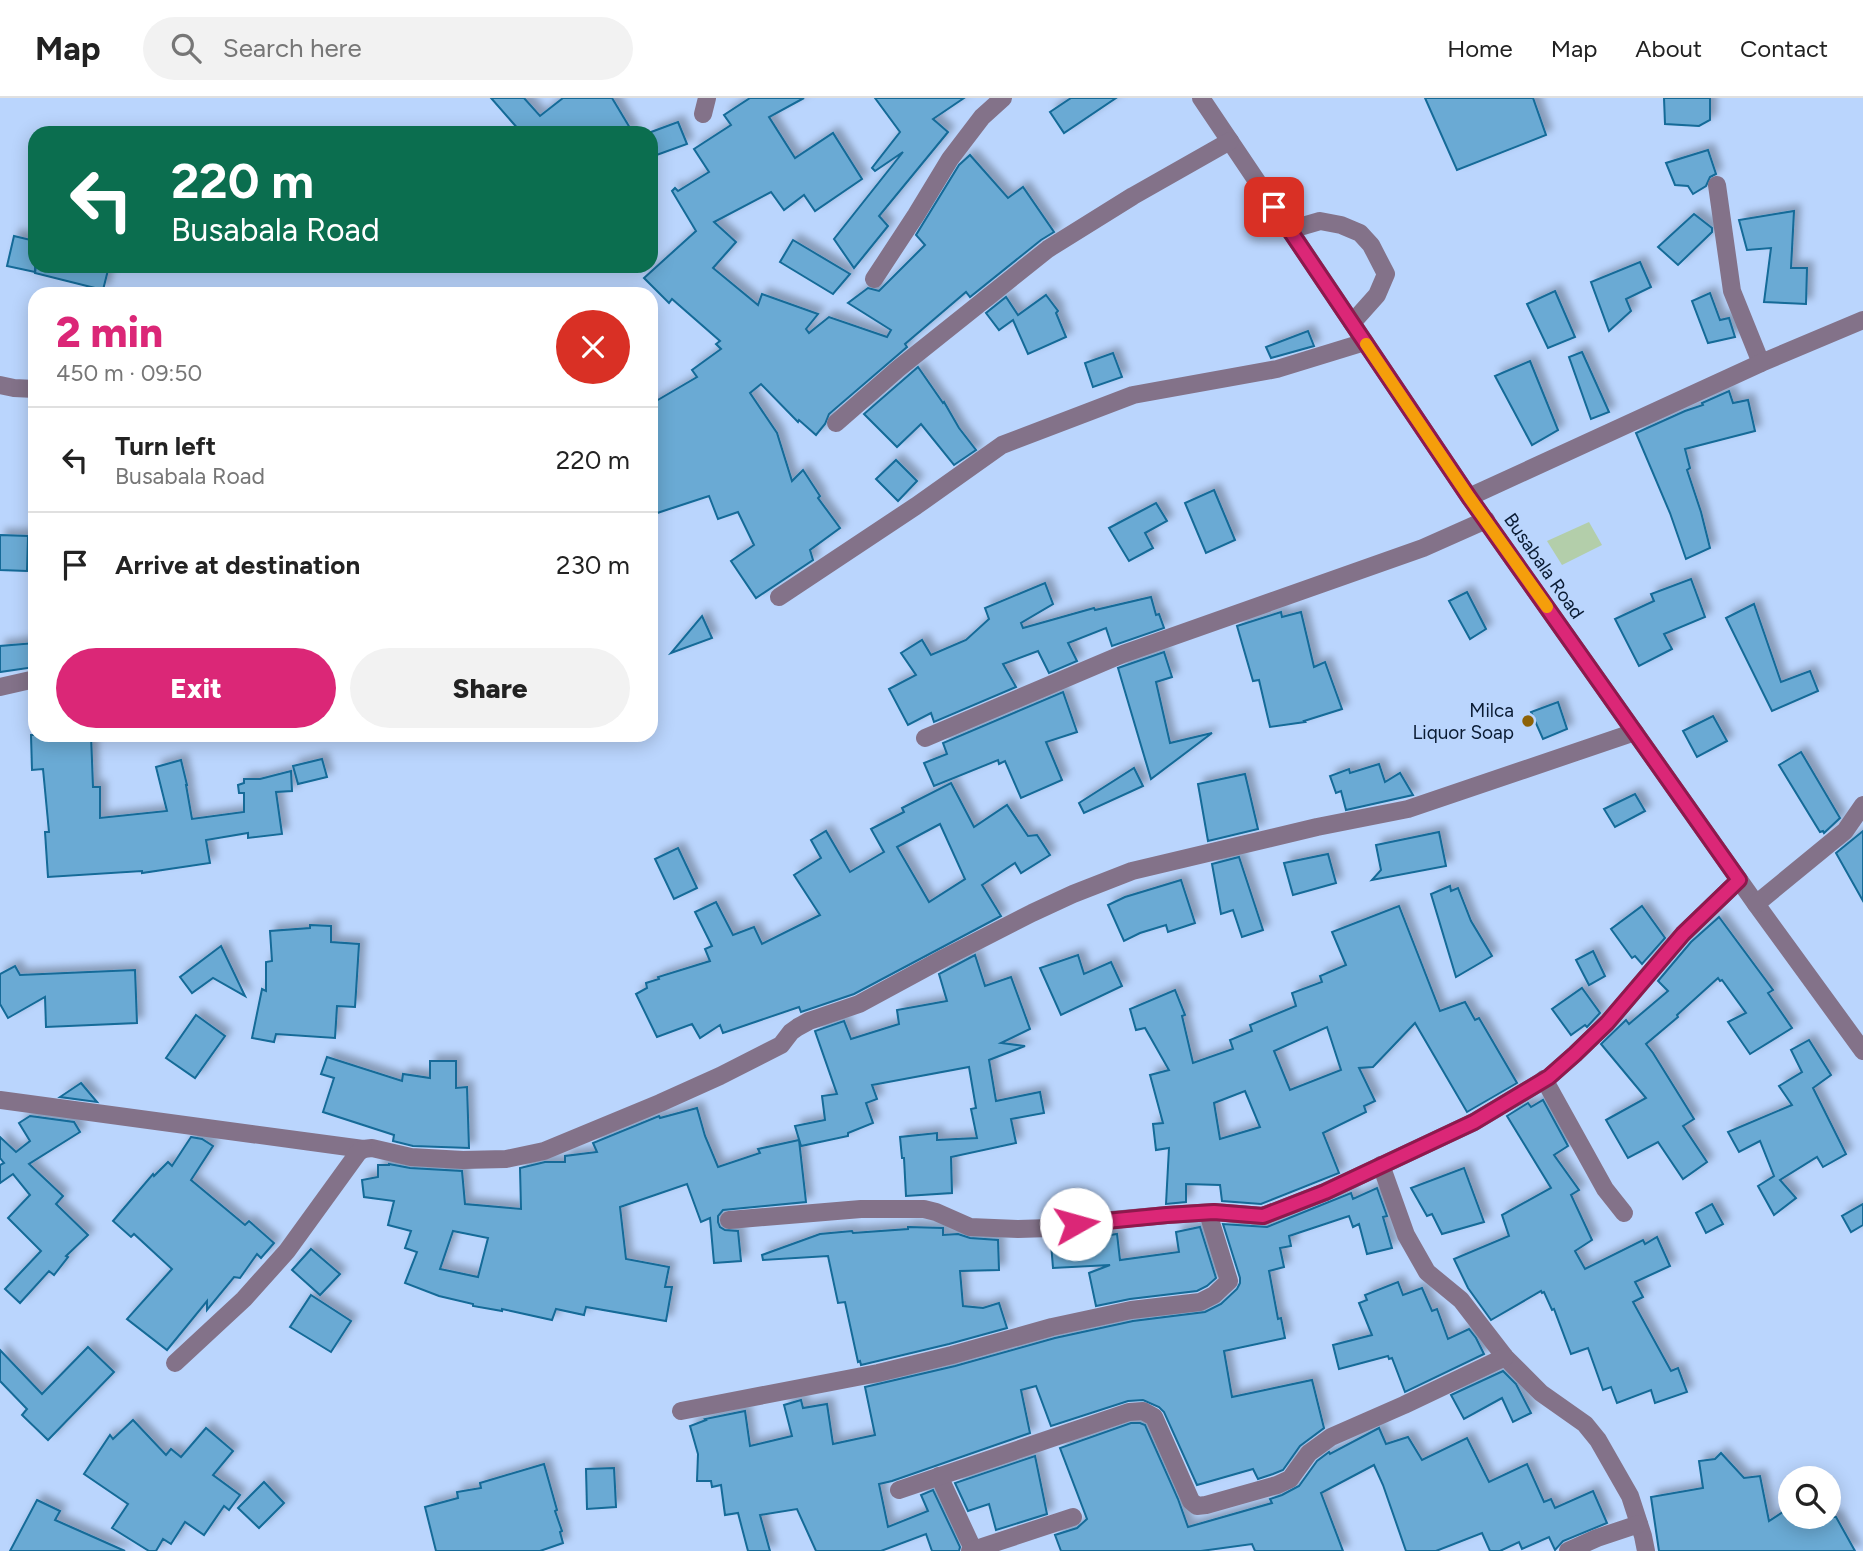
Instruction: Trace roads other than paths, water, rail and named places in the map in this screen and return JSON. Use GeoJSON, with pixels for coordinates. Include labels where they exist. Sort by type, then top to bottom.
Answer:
{"type":"FeatureCollection","features":[{"type":"Feature","properties":{"kind":"street"},"geometry":{"type":"LineString","coordinates":[[874,279],[950,159],[982,117],[1003,98]]}},
{"type":"Feature","properties":{"kind":"street","name":"Busabala Road"},"geometry":{"type":"LineString","coordinates":[[1201,98],[1469,497],[1755,904],[1863,1051]]}},
{"type":"Feature","properties":{"kind":"street"},"geometry":{"type":"LineString","coordinates":[[836,423],[899,368],[1048,249],[1133,196],[1230,141]]}},
{"type":"Feature","properties":{"kind":"street"},"geometry":{"type":"LineString","coordinates":[[1717,186],[1732,292],[1761,363]]}},
{"type":"Feature","properties":{"kind":"street"},"geometry":{"type":"LineString","coordinates":[[1289,230],[1320,221],[1341,225],[1360,233],[1371,245],[1386,274],[1377,295],[1352,323]]}},
{"type":"Feature","properties":{"kind":"street"},"geometry":{"type":"LineString","coordinates":[[1469,497],[1761,363],[1863,320]]}},
{"type":"Feature","properties":{"kind":"street"},"geometry":{"type":"LineString","coordinates":[[779,597],[1002,445],[1133,395],[1277,369],[1365,342]]}},
{"type":"Feature","properties":{"kind":"street"},"geometry":{"type":"LineString","coordinates":[[0,385],[28,389]]}},
{"type":"Feature","properties":{"kind":"street"},"geometry":{"type":"LineString","coordinates":[[925,738],[1123,654],[1423,548],[1486,520]]}},
{"type":"Feature","properties":{"kind":"street"},"geometry":{"type":"LineString","coordinates":[[0,687],[28,680]]}},
{"type":"Feature","properties":{"kind":"street"},"geometry":{"type":"LineString","coordinates":[[0,1100],[363,1149],[372,1148],[411,1157],[506,1159],[544,1151],[720,1076],[781,1045],[791,1032],[809,1021],[859,1004],[1021,919],[1073,894],[1132,871],[1317,827],[1408,809],[1635,732]]}},
{"type":"Feature","properties":{"kind":"street"},"geometry":{"type":"LineString","coordinates":[[1755,904],[1845,831],[1863,805]]}},
{"type":"Feature","properties":{"kind":"street"},"geometry":{"type":"LineString","coordinates":[[729,1220],[861,1209],[923,1209],[970,1227],[1018,1230],[1208,1213],[1263,1216],[1325,1192],[1474,1122],[1544,1079],[1607,1023],[1683,934],[1739,880]]}},
{"type":"Feature","properties":{"kind":"street"},"geometry":{"type":"LineString","coordinates":[[1544,1079],[1605,1189],[1624,1213]]}},
{"type":"Feature","properties":{"kind":"street"},"geometry":{"type":"LineString","coordinates":[[175,1363],[244,1299],[287,1251],[363,1149]]}},
{"type":"Feature","properties":{"kind":"street"},"geometry":{"type":"LineString","coordinates":[[1381,1165],[1406,1235],[1427,1272],[1461,1300],[1505,1357],[1541,1393],[1584,1424],[1598,1440],[1630,1496],[1646,1551]]}},
{"type":"Feature","properties":{"kind":"street"},"geometry":{"type":"LineString","coordinates":[[681,1411],[878,1373],[1052,1327],[1131,1310],[1200,1302],[1214,1295],[1229,1281],[1208,1213]]}},
{"type":"Feature","properties":{"kind":"street"},"geometry":{"type":"LineString","coordinates":[[899,1490],[1129,1412],[1143,1411],[1154,1418],[1191,1501],[1197,1506],[1206,1505],[1290,1479],[1309,1452],[1331,1437],[1505,1357]]}},
{"type":"Feature","properties":{"kind":"street"},"geometry":{"type":"LineString","coordinates":[[939,1476],[972,1550],[1073,1517]]}},
{"type":"Feature","properties":{"kind":"street"},"geometry":{"type":"LineString","coordinates":[[1568,1551],[1639,1524]]}},
{"type":"Feature","properties":{"kind":"place","name":"Milca Liquor Soap"},"geometry":{"type":"Point","coordinates":[1528,721]}}]}
